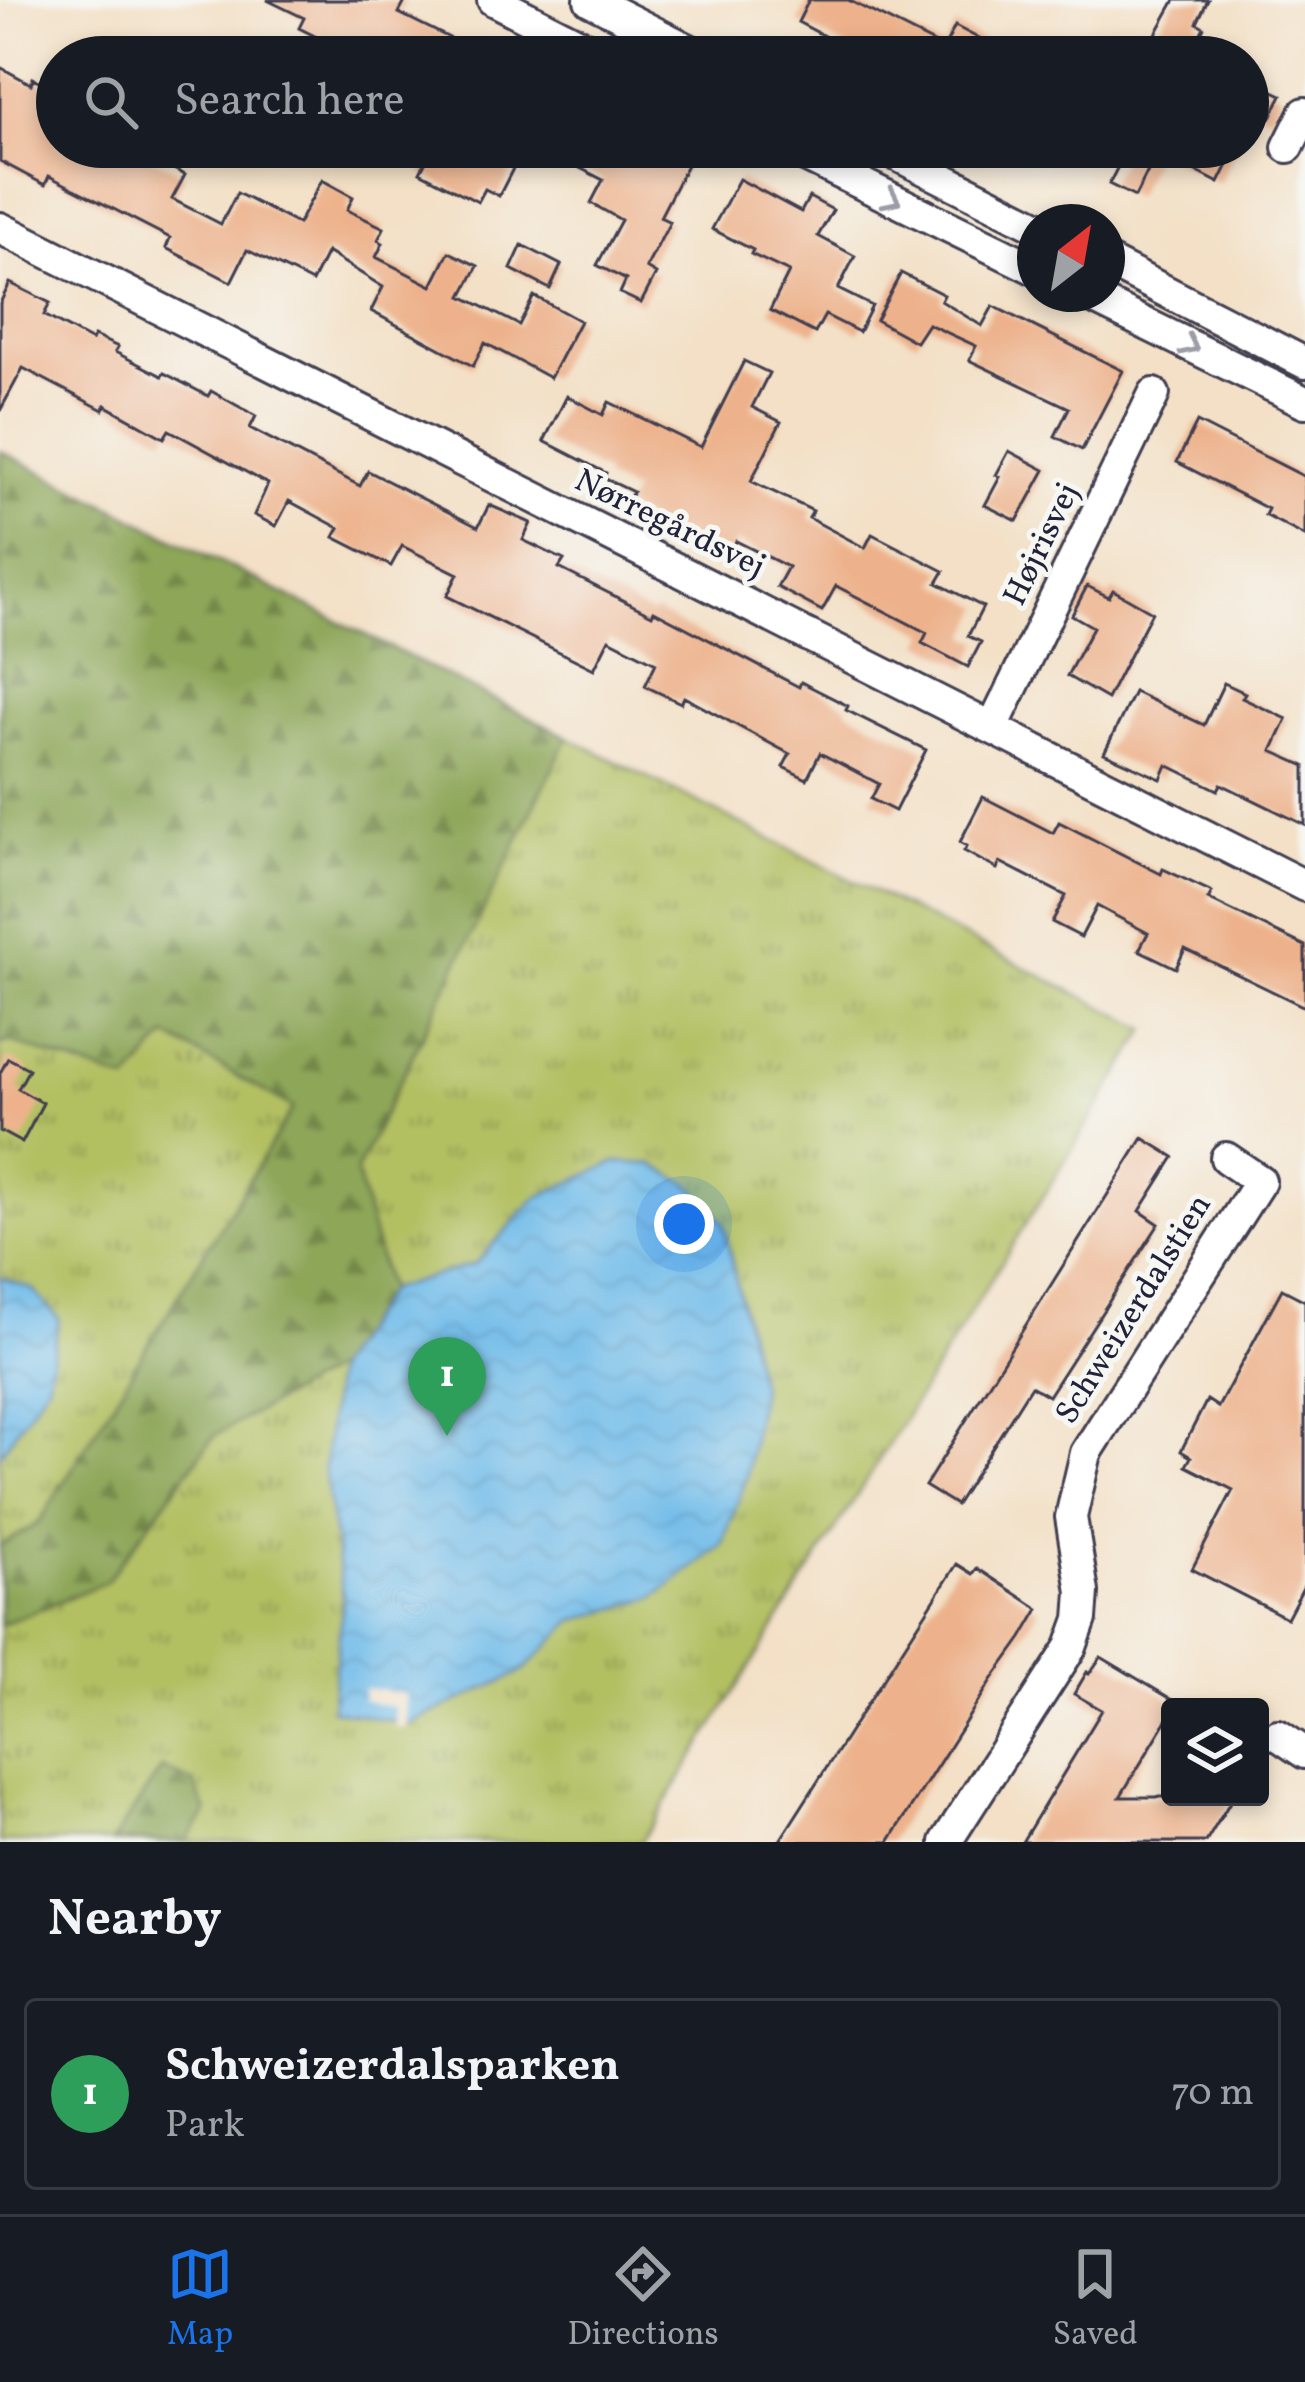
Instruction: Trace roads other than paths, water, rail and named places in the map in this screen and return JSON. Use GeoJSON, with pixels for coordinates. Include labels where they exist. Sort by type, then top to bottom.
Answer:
{"type":"FeatureCollection","features":[{"type":"Feature","properties":{"kind":"street"},"geometry":{"type":"LineString","coordinates":[[493,0],[564,36]]}},
{"type":"Feature","properties":{"kind":"street"},"geometry":{"type":"LineString","coordinates":[[590,0],[661,36]]}},
{"type":"Feature","properties":{"kind":"street"},"geometry":{"type":"LineString","coordinates":[[1288,147],[1305,113]]}},
{"type":"Feature","properties":{"kind":"street"},"geometry":{"type":"LineString","coordinates":[[830,168],[1017,260]]}},
{"type":"Feature","properties":{"kind":"street"},"geometry":{"type":"LineString","coordinates":[[922,168],[1017,216]]}},
{"type":"Feature","properties":{"kind":"street","name":"Nørregårdsvej"},"geometry":{"type":"LineString","coordinates":[[0,228],[1305,886]]}},
{"type":"Feature","properties":{"kind":"street"},"geometry":{"type":"LineString","coordinates":[[1125,270],[1305,363]]}},
{"type":"Feature","properties":{"kind":"street"},"geometry":{"type":"LineString","coordinates":[[1122,312],[1305,402]]}},
{"type":"Feature","properties":{"kind":"street","name":"Højrisvej"},"geometry":{"type":"LineString","coordinates":[[993,727],[1154,394]]}},
{"type":"Feature","properties":{"kind":"street","name":"Schweizerdalstien"},"geometry":{"type":"LineString","coordinates":[[946,1842],[1071,1647],[1081,1619],[1083,1592],[1071,1516],[1087,1453],[1260,1181],[1226,1159]]}},
{"type":"Feature","properties":{"kind":"street"},"geometry":{"type":"LineString","coordinates":[[1278,1735],[1305,1753]]}},
{"type":"Feature","properties":{"kind":"water"},"geometry":{"type":"Polygon","coordinates":[[[616,1162],[652,1164],[692,1186],[723,1222],[760,1387],[746,1479],[722,1545],[655,1597],[573,1621],[524,1671],[409,1724],[331,1709],[343,1598],[324,1469],[334,1369],[388,1290],[475,1264],[536,1198],[616,1162]]]}},
{"type":"Feature","properties":{"kind":"water"},"geometry":{"type":"Polygon","coordinates":[[[0,1277],[32,1289],[59,1319],[47,1384],[0,1455],[0,1277]]]}},
{"type":"Feature","properties":{"kind":"place","name":"Schweizerdalsparken"},"geometry":{"type":"Point","coordinates":[447,1436]}}]}
